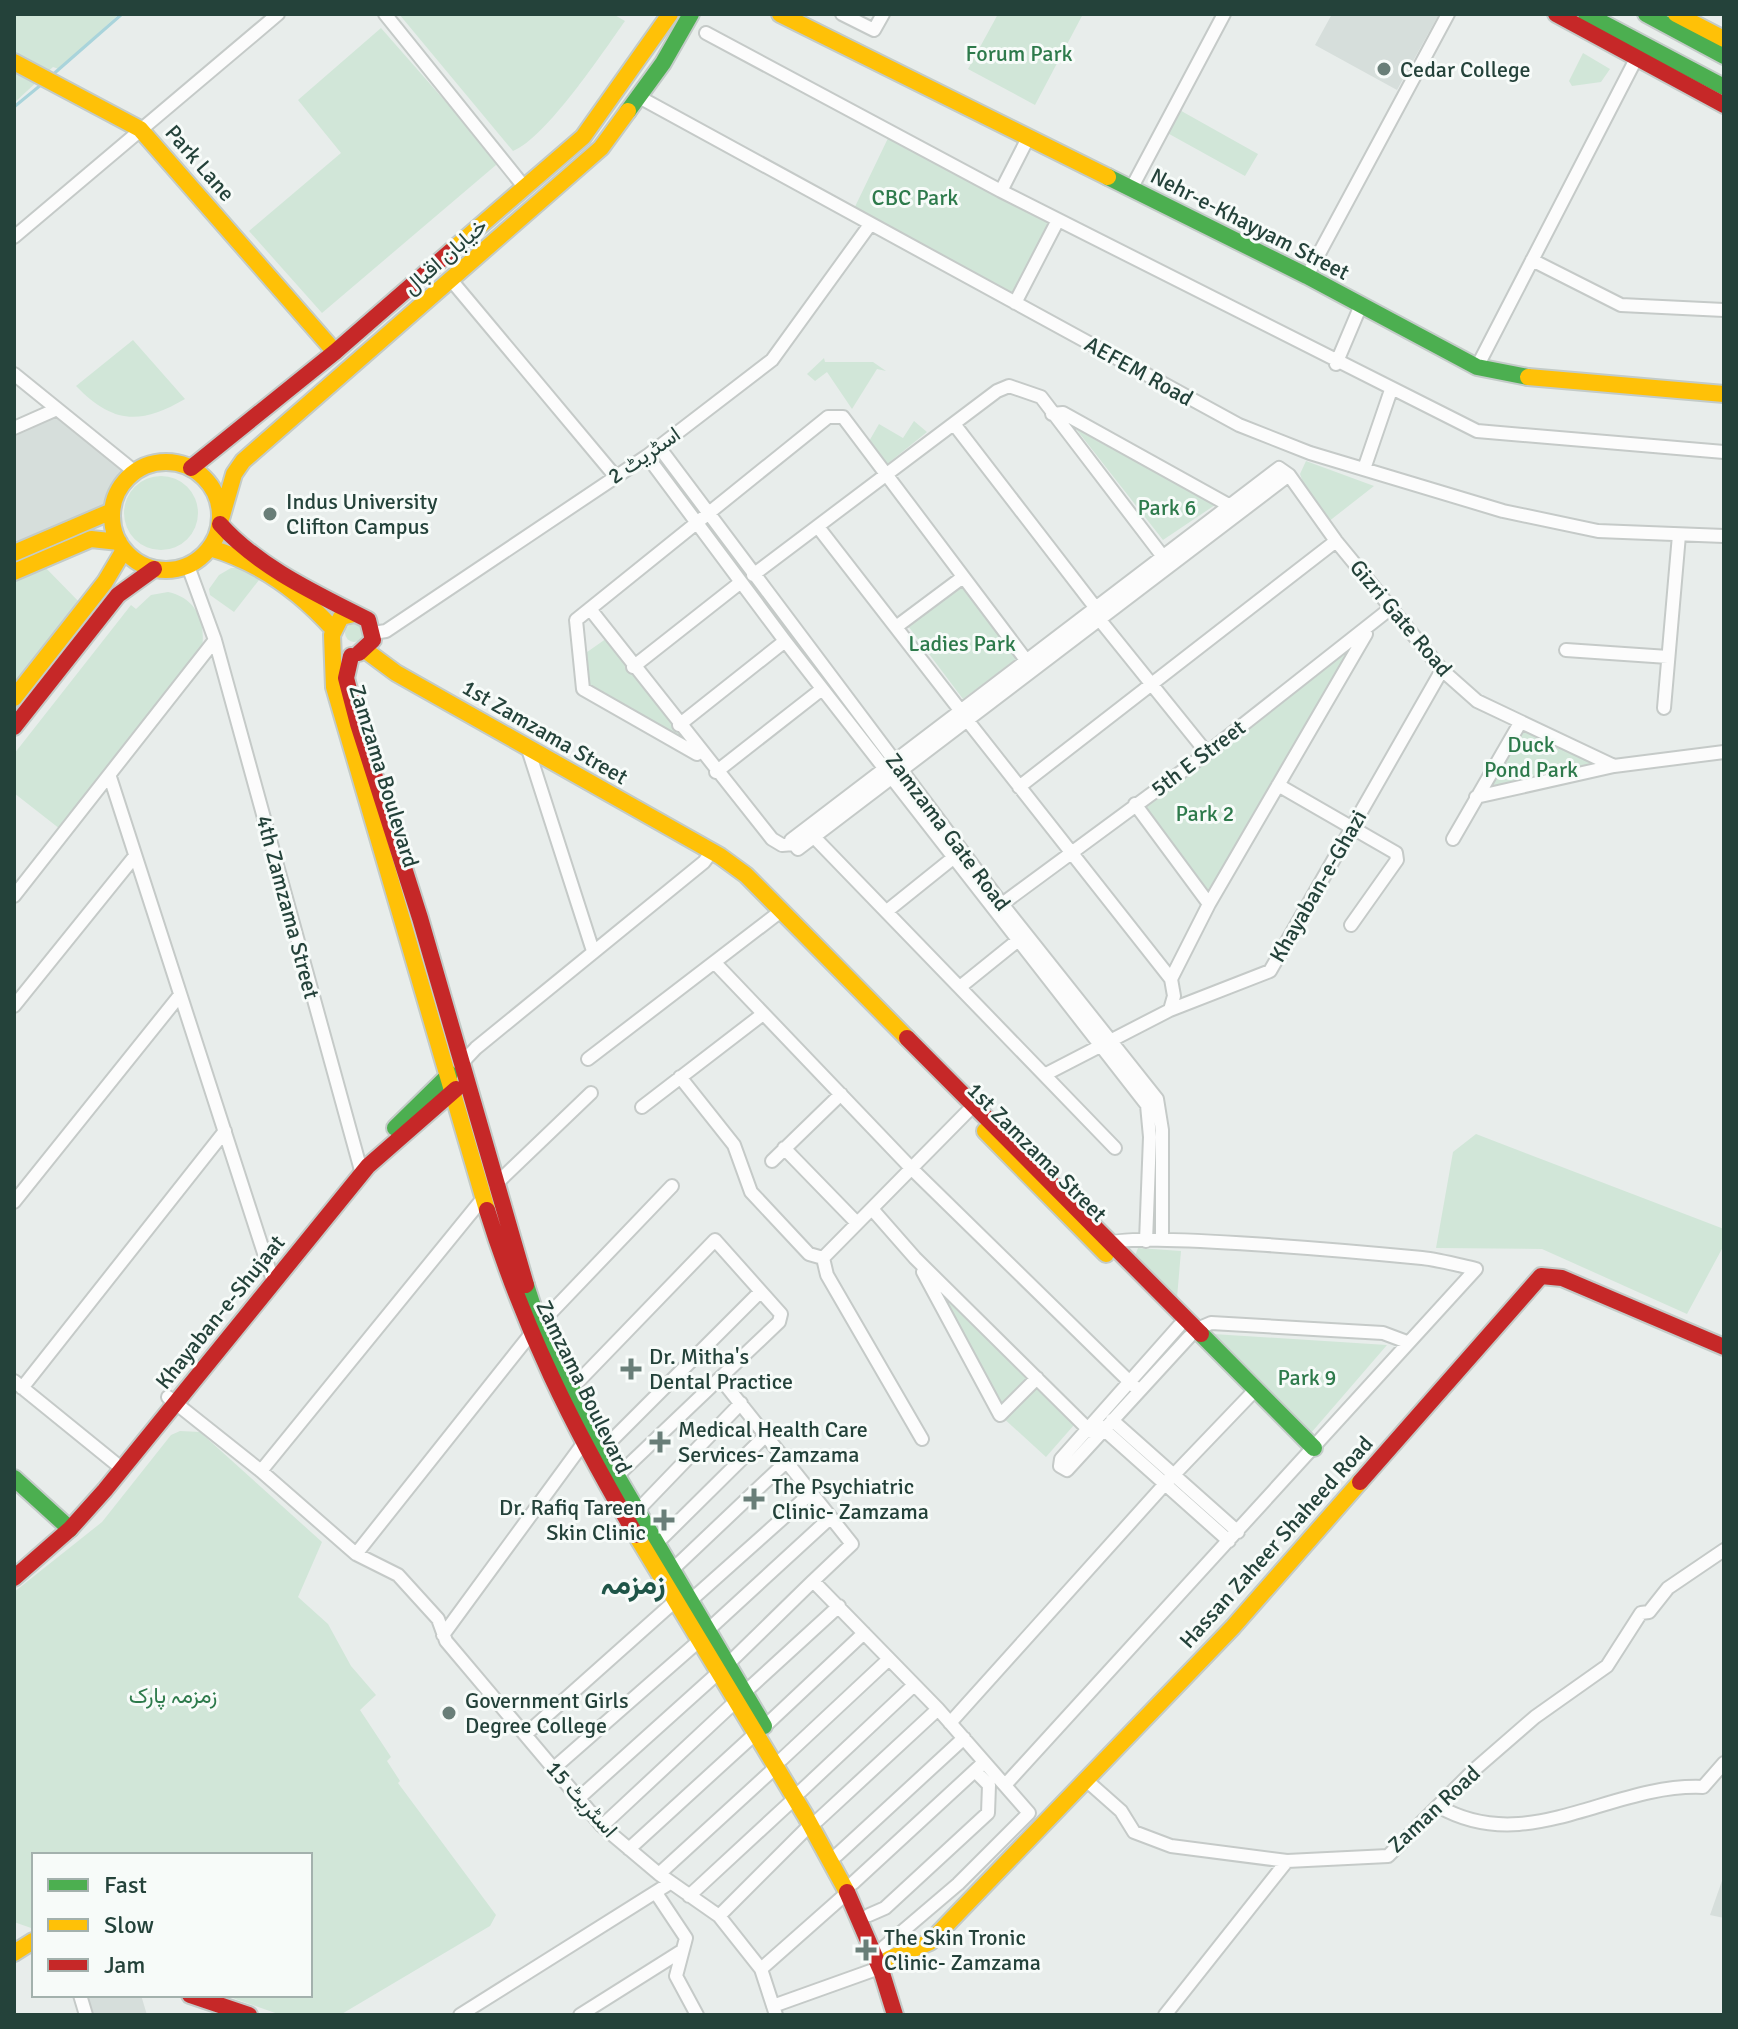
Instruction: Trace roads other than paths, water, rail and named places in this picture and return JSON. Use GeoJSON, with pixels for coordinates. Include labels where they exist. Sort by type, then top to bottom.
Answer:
{"type":"FeatureCollection","features":[{"type":"Feature","properties":{"kind":"main road","name":"خیابان اقبال"},"geometry":{"type":"LineString","coordinates":[[221,522],[234,474],[256,449],[601,148],[639,97],[691,14]]}},
{"type":"Feature","properties":{"kind":"main road","name":"Nehr-e-Khayyam Street"},"geometry":{"type":"LineString","coordinates":[[780,14],[1307,276],[1477,367],[1518,376],[1724,394]]}},
{"type":"Feature","properties":{"kind":"main road"},"geometry":{"type":"LineString","coordinates":[[1556,14],[1724,105]]}},
{"type":"Feature","properties":{"kind":"main road"},"geometry":{"type":"LineString","coordinates":[[1586,14],[1724,87]]}},
{"type":"Feature","properties":{"kind":"main road"},"geometry":{"type":"LineString","coordinates":[[1646,14],[1724,56]]}},
{"type":"Feature","properties":{"kind":"main road"},"geometry":{"type":"LineString","coordinates":[[1676,14],[1724,39]]}},
{"type":"Feature","properties":{"kind":"main road","name":"خیابان اقبال"},"geometry":{"type":"LineString","coordinates":[[191,468],[335,352],[583,137],[638,64],[669,15]]}},
{"type":"Feature","properties":{"kind":"main road","name":"Park Lane"},"geometry":{"type":"LineString","coordinates":[[14,62],[140,129],[335,352]]}},
{"type":"Feature","properties":{"kind":"main road"},"geometry":{"type":"LineString","coordinates":[[212,452],[206,470],[219,475],[256,449]]}},
{"type":"Feature","properties":{"kind":"main road"},"geometry":{"type":"LineString","coordinates":[[14,698],[105,582],[122,546],[112,511],[118,491],[135,472],[162,462],[191,468],[214,489],[221,522],[239,545],[368,620],[373,633],[358,653],[339,649],[332,632],[315,608],[245,561],[210,548]]}},
{"type":"Feature","properties":{"kind":"main road"},"geometry":{"type":"LineString","coordinates":[[14,553],[112,511]]}},
{"type":"Feature","properties":{"kind":"main road"},"geometry":{"type":"LineString","coordinates":[[14,572],[91,539],[122,546],[154,569],[171,570],[188,566],[210,548],[221,522]]}},
{"type":"Feature","properties":{"kind":"main road"},"geometry":{"type":"LineString","coordinates":[[14,727],[118,595],[154,569]]}},
{"type":"Feature","properties":{"kind":"main road"},"geometry":{"type":"LineString","coordinates":[[332,632],[341,617],[354,614]]}},
{"type":"Feature","properties":{"kind":"main road","name":"Zamzama Boulevard"},"geometry":{"type":"LineString","coordinates":[[332,632],[332,682],[401,909],[448,1086],[489,1191],[534,1330],[585,1441],[869,1915],[904,2015]]}},
{"type":"Feature","properties":{"kind":"main road","name":"Zamzama Boulevard"},"geometry":{"type":"LineString","coordinates":[[358,653],[346,678],[464,1072],[489,1191]]}},
{"type":"Feature","properties":{"kind":"main road","name":"1st Zamzama Street"},"geometry":{"type":"LineString","coordinates":[[358,653],[712,851],[746,875],[743,886],[777,914],[1311,1452]]}},
{"type":"Feature","properties":{"kind":"main road","name":"1st Zamzama Street"},"geometry":{"type":"LineString","coordinates":[[923,1061],[967,1112],[1009,1147]]}},
{"type":"Feature","properties":{"kind":"main road","name":"Khayaban-e-Shujaat"},"geometry":{"type":"LineString","coordinates":[[14,1578],[67,1526],[360,1169],[464,1072]]}},
{"type":"Feature","properties":{"kind":"main road","name":"Hassan Zaheer Shaheed Road"},"geometry":{"type":"LineString","coordinates":[[885,1958],[930,1942],[1086,1780],[1233,1627],[1541,1276],[1562,1278],[1724,1347]]}},
{"type":"Feature","properties":{"kind":"main road","name":"Zamzama Boulevard"},"geometry":{"type":"LineString","coordinates":[[534,1330],[571,1389],[672,1570],[682,1601]]}},
{"type":"Feature","properties":{"kind":"main road","name":"Khayaban-e-Shujaat"},"geometry":{"type":"LineString","coordinates":[[14,1566],[67,1526],[115,1463],[171,1400]]}},
{"type":"Feature","properties":{"kind":"main road"},"geometry":{"type":"LineString","coordinates":[[14,1478],[67,1526]]}},
{"type":"Feature","properties":{"kind":"main road","name":"Zamzama Boulevard"},"geometry":{"type":"LineString","coordinates":[[814,1823],[837,1855],[885,1958],[895,2015]]}},
{"type":"Feature","properties":{"kind":"main road"},"geometry":{"type":"LineString","coordinates":[[14,1953],[32,1943]]}},
{"type":"Feature","properties":{"kind":"main road"},"geometry":{"type":"LineString","coordinates":[[198,1997],[249,2015]]}},
{"type":"Feature","properties":{"kind":"street"},"geometry":{"type":"LineString","coordinates":[[14,237],[278,14]]}},
{"type":"Feature","properties":{"kind":"street"},"geometry":{"type":"LineString","coordinates":[[385,14],[525,188]]}},
{"type":"Feature","properties":{"kind":"street"},"geometry":{"type":"LineString","coordinates":[[842,14],[874,30],[883,14]]}},
{"type":"Feature","properties":{"kind":"street"},"geometry":{"type":"LineString","coordinates":[[1131,189],[1224,14]]}},
{"type":"Feature","properties":{"kind":"street"},"geometry":{"type":"LineString","coordinates":[[1307,276],[1448,14]]}},
{"type":"Feature","properties":{"kind":"street"},"geometry":{"type":"LineString","coordinates":[[706,33],[1001,191],[1336,364],[1477,431],[1724,452]]}},
{"type":"Feature","properties":{"kind":"street"},"geometry":{"type":"LineString","coordinates":[[1477,367],[1637,57]]}},
{"type":"Feature","properties":{"kind":"street","name":"AEFEM Road"},"geometry":{"type":"LineString","coordinates":[[639,97],[869,226],[1239,425],[1310,453],[1503,511],[1584,529],[1724,536]]}},
{"type":"Feature","properties":{"kind":"street"},"geometry":{"type":"LineString","coordinates":[[1001,191],[1028,138]]}},
{"type":"Feature","properties":{"kind":"street"},"geometry":{"type":"LineString","coordinates":[[1015,303],[1058,220]]}},
{"type":"Feature","properties":{"kind":"street","name":"اسٹریٹ 2"},"geometry":{"type":"LineString","coordinates":[[373,633],[386,631],[411,615],[647,456],[772,360],[869,226]]}},
{"type":"Feature","properties":{"kind":"street"},"geometry":{"type":"LineString","coordinates":[[1532,260],[1621,305],[1724,310]]}},
{"type":"Feature","properties":{"kind":"street"},"geometry":{"type":"LineString","coordinates":[[451,280],[615,476]]}},
{"type":"Feature","properties":{"kind":"street"},"geometry":{"type":"LineString","coordinates":[[1336,364],[1361,305]]}},
{"type":"Feature","properties":{"kind":"street"},"geometry":{"type":"LineString","coordinates":[[14,374],[135,472]]}},
{"type":"Feature","properties":{"kind":"street"},"geometry":{"type":"LineString","coordinates":[[753,575],[1009,386],[1041,397],[1165,560]]}},
{"type":"Feature","properties":{"kind":"street"},"geometry":{"type":"LineString","coordinates":[[1364,469],[1391,390]]}},
{"type":"Feature","properties":{"kind":"street"},"geometry":{"type":"LineString","coordinates":[[14,428],[57,409]]}},
{"type":"Feature","properties":{"kind":"street"},"geometry":{"type":"LineString","coordinates":[[894,769],[791,840],[798,849],[814,837],[894,769],[1233,507],[1063,413],[1052,414]]}},
{"type":"Feature","properties":{"kind":"street"},"geometry":{"type":"LineString","coordinates":[[704,758],[583,689],[576,620],[709,517],[828,417],[843,417],[1026,660]]}},
{"type":"Feature","properties":{"kind":"street"},"geometry":{"type":"LineString","coordinates":[[954,424],[1151,685],[1207,753]]}},
{"type":"Feature","properties":{"kind":"street","name":"Zamzama Gate Road"},"geometry":{"type":"LineString","coordinates":[[659,447],[818,658],[942,833],[1114,1042],[1160,1104],[1162,1240]]}},
{"type":"Feature","properties":{"kind":"street","name":"Zamzama Gate Road"},"geometry":{"type":"LineString","coordinates":[[647,456],[822,689],[894,769]]}},
{"type":"Feature","properties":{"kind":"street","name":"Gizri Gate Road"},"geometry":{"type":"LineString","coordinates":[[1233,507],[1289,475],[1336,541],[1442,670],[1477,701],[1614,766]]}},
{"type":"Feature","properties":{"kind":"street"},"geometry":{"type":"LineString","coordinates":[[818,527],[1069,854],[1171,979],[1174,996],[1170,1010]]}},
{"type":"Feature","properties":{"kind":"street"},"geometry":{"type":"LineString","coordinates":[[1664,708],[1679,535]]}},
{"type":"Feature","properties":{"kind":"street"},"geometry":{"type":"LineString","coordinates":[[1019,787],[1336,541]]}},
{"type":"Feature","properties":{"kind":"street"},"geometry":{"type":"LineString","coordinates":[[721,555],[732,546]]}},
{"type":"Feature","properties":{"kind":"street","name":"4th Zamzama Street"},"geometry":{"type":"LineString","coordinates":[[188,566],[215,640],[360,1169]]}},
{"type":"Feature","properties":{"kind":"street"},"geometry":{"type":"LineString","coordinates":[[896,627],[963,577]]}},
{"type":"Feature","properties":{"kind":"street"},"geometry":{"type":"LineString","coordinates":[[633,667],[741,582]]}},
{"type":"Feature","properties":{"kind":"street","name":"5th E Street"},"geometry":{"type":"LineString","coordinates":[[1002,904],[1207,753],[1391,608]]}},
{"type":"Feature","properties":{"kind":"street"},"geometry":{"type":"LineString","coordinates":[[590,609],[704,758],[772,839],[782,845],[794,844]]}},
{"type":"Feature","properties":{"kind":"street"},"geometry":{"type":"LineString","coordinates":[[995,691],[1026,660],[1097,613]]}},
{"type":"Feature","properties":{"kind":"street"},"geometry":{"type":"LineString","coordinates":[[1171,979],[1209,904],[1370,627]]}},
{"type":"Feature","properties":{"kind":"street"},"geometry":{"type":"LineString","coordinates":[[14,896],[215,640]]}},
{"type":"Feature","properties":{"kind":"street"},"geometry":{"type":"LineString","coordinates":[[679,725],[785,641]]}},
{"type":"Feature","properties":{"kind":"street"},"geometry":{"type":"LineString","coordinates":[[1566,650],[1668,657]]}},
{"type":"Feature","properties":{"kind":"street"},"geometry":{"type":"LineString","coordinates":[[805,667],[818,658]]}},
{"type":"Feature","properties":{"kind":"street","name":"Khayaban-e-Ghazi"},"geometry":{"type":"LineString","coordinates":[[1046,1074],[1114,1042],[1170,1010],[1270,971],[1442,670]]}},
{"type":"Feature","properties":{"kind":"street"},"geometry":{"type":"LineString","coordinates":[[716,772],[822,689]]}},
{"type":"Feature","properties":{"kind":"street"},"geometry":{"type":"LineString","coordinates":[[1453,839],[1520,723]]}},
{"type":"Feature","properties":{"kind":"street"},"geometry":{"type":"LineString","coordinates":[[528,749],[593,951]]}},
{"type":"Feature","properties":{"kind":"street"},"geometry":{"type":"LineString","coordinates":[[1476,797],[1614,766],[1724,752]]}},
{"type":"Feature","properties":{"kind":"street"},"geometry":{"type":"LineString","coordinates":[[110,777],[271,1277]]}},
{"type":"Feature","properties":{"kind":"street"},"geometry":{"type":"LineString","coordinates":[[1278,785],[1394,849],[1397,860],[1351,925]]}},
{"type":"Feature","properties":{"kind":"street"},"geometry":{"type":"LineString","coordinates":[[1135,804],[1209,904]]}},
{"type":"Feature","properties":{"kind":"street","name":"Zamzama Gate Road"},"geometry":{"type":"LineString","coordinates":[[942,833],[953,858],[1150,1111],[1146,1241]]}},
{"type":"Feature","properties":{"kind":"street"},"geometry":{"type":"LineString","coordinates":[[814,837],[1115,1148]]}},
{"type":"Feature","properties":{"kind":"street"},"geometry":{"type":"LineString","coordinates":[[464,1072],[593,951],[704,862],[712,851]]}},
{"type":"Feature","properties":{"kind":"street"},"geometry":{"type":"LineString","coordinates":[[14,1006],[135,856]]}},
{"type":"Feature","properties":{"kind":"street"},"geometry":{"type":"LineString","coordinates":[[887,911],[953,858]]}},
{"type":"Feature","properties":{"kind":"street"},"geometry":{"type":"LineString","coordinates":[[588,1059],[716,964],[777,914]]}},
{"type":"Feature","properties":{"kind":"street"},"geometry":{"type":"LineString","coordinates":[[960,987],[1017,941]]}},
{"type":"Feature","properties":{"kind":"street"},"geometry":{"type":"LineString","coordinates":[[716,964],[912,1169],[1134,1386]]}},
{"type":"Feature","properties":{"kind":"street"},"geometry":{"type":"LineString","coordinates":[[14,1202],[180,995]]}},
{"type":"Feature","properties":{"kind":"street"},"geometry":{"type":"LineString","coordinates":[[642,1107],[763,1014]]}},
{"type":"Feature","properties":{"kind":"street"},"geometry":{"type":"LineString","coordinates":[[680,1077],[734,1145],[751,1192],[809,1254],[823,1258]]}},
{"type":"Feature","properties":{"kind":"street"},"geometry":{"type":"LineString","coordinates":[[261,1471],[489,1191],[591,1093]]}},
{"type":"Feature","properties":{"kind":"street"},"geometry":{"type":"LineString","coordinates":[[772,1161],[841,1094]]}},
{"type":"Feature","properties":{"kind":"street"},"geometry":{"type":"LineString","coordinates":[[823,1258],[967,1112]]}},
{"type":"Feature","properties":{"kind":"street"},"geometry":{"type":"LineString","coordinates":[[115,1463],[18,1384],[225,1131]]}},
{"type":"Feature","properties":{"kind":"street"},"geometry":{"type":"LineString","coordinates":[[784,1148],[856,1222]]}},
{"type":"Feature","properties":{"kind":"street"},"geometry":{"type":"LineString","coordinates":[[356,1554],[534,1330],[672,1186]]}},
{"type":"Feature","properties":{"kind":"street"},"geometry":{"type":"LineString","coordinates":[[872,1209],[915,1258],[1037,1378],[1168,1480],[1234,1537]]}},
{"type":"Feature","properties":{"kind":"street"},"geometry":{"type":"LineString","coordinates":[[571,1389],[715,1240],[782,1319],[617,1476]]}},
{"type":"Feature","properties":{"kind":"street"},"geometry":{"type":"LineString","coordinates":[[1006,1784],[1476,1269],[1425,1258],[1162,1240],[1105,1245]]}},
{"type":"Feature","properties":{"kind":"street"},"geometry":{"type":"LineString","coordinates":[[823,1258],[827,1275],[841,1301],[922,1439]]}},
{"type":"Feature","properties":{"kind":"street"},"geometry":{"type":"LineString","coordinates":[[915,1258],[1000,1415],[1037,1378]]}},
{"type":"Feature","properties":{"kind":"street"},"geometry":{"type":"LineString","coordinates":[[603,1449],[760,1292]]}},
{"type":"Feature","properties":{"kind":"street"},"geometry":{"type":"LineString","coordinates":[[1099,1427],[1188,1331],[1211,1323],[1394,1334],[1407,1342]]}},
{"type":"Feature","properties":{"kind":"street"},"geometry":{"type":"LineString","coordinates":[[579,1798],[723,1668],[852,1544],[720,1378]]}},
{"type":"Feature","properties":{"kind":"street"},"geometry":{"type":"LineString","coordinates":[[950,1723],[1168,1480],[1252,1393]]}},
{"type":"Feature","properties":{"kind":"street","name":"اسٹریٹ 15"},"geometry":{"type":"LineString","coordinates":[[171,1400],[261,1471],[356,1554],[398,1575],[438,1619],[443,1635],[602,1826],[670,1883],[719,1916],[761,1969],[774,2011]]}},
{"type":"Feature","properties":{"kind":"street"},"geometry":{"type":"LineString","coordinates":[[637,1511],[741,1403]]}},
{"type":"Feature","properties":{"kind":"street"},"geometry":{"type":"LineString","coordinates":[[656,1544],[766,1435]]}},
{"type":"Feature","properties":{"kind":"street"},"geometry":{"type":"LineString","coordinates":[[443,1635],[585,1441]]}},
{"type":"Feature","properties":{"kind":"street"},"geometry":{"type":"LineString","coordinates":[[672,1570],[786,1462]]}},
{"type":"Feature","properties":{"kind":"street"},"geometry":{"type":"LineString","coordinates":[[526,1734],[811,1493]]}},
{"type":"Feature","properties":{"kind":"street"},"geometry":{"type":"LineString","coordinates":[[554,1768],[830,1518]]}},
{"type":"Feature","properties":{"kind":"street","name":"Zaman Road"},"geometry":{"type":"LineString","coordinates":[[1086,1780],[1121,1811],[1129,1827],[1140,1836],[1171,1846],[1287,1861],[1388,1856],[1535,1717],[1607,1666],[1641,1613],[1649,1612],[1668,1588],[1724,1550]]}},
{"type":"Feature","properties":{"kind":"street"},"geometry":{"type":"LineString","coordinates":[[774,2011],[885,1958],[1028,1816],[1028,1809],[986,1761],[813,1581]]}},
{"type":"Feature","properties":{"kind":"street"},"geometry":{"type":"LineString","coordinates":[[602,1826],[839,1606]]}},
{"type":"Feature","properties":{"kind":"street"},"geometry":{"type":"LineString","coordinates":[[629,1849],[864,1633]]}},
{"type":"Feature","properties":{"kind":"street"},"geometry":{"type":"LineString","coordinates":[[659,1874],[889,1659]]}},
{"type":"Feature","properties":{"kind":"street"},"geometry":{"type":"LineString","coordinates":[[689,1896],[914,1685]]}},
{"type":"Feature","properties":{"kind":"street"},"geometry":{"type":"LineString","coordinates":[[719,1916],[938,1709]]}},
{"type":"Feature","properties":{"kind":"street"},"geometry":{"type":"LineString","coordinates":[[837,1855],[964,1738]]}},
{"type":"Feature","properties":{"kind":"street"},"geometry":{"type":"LineString","coordinates":[[761,1969],[986,1761]]}},
{"type":"Feature","properties":{"kind":"street"},"geometry":{"type":"LineString","coordinates":[[1438,1806],[1461,1819],[1500,1826],[1539,1822],[1598,1808],[1632,1793],[1703,1787],[1724,1763]]}},
{"type":"Feature","properties":{"kind":"street"},"geometry":{"type":"LineString","coordinates":[[869,1915],[885,1908],[988,1813],[989,1785],[975,1771]]}},
{"type":"Feature","properties":{"kind":"street"},"geometry":{"type":"LineString","coordinates":[[1165,2015],[1242,1923],[1287,1861]]}},
{"type":"Feature","properties":{"kind":"street"},"geometry":{"type":"LineString","coordinates":[[460,2015],[670,1883]]}},
{"type":"Feature","properties":{"kind":"street"},"geometry":{"type":"LineString","coordinates":[[580,2015],[680,1952],[687,1943],[656,1893]]}},
{"type":"Feature","properties":{"kind":"street"},"geometry":{"type":"LineString","coordinates":[[680,1952],[676,1976],[697,2015]]}},
{"type":"Feature","properties":{"kind":"waterway"},"geometry":{"type":"LineString","coordinates":[[50,77],[122,14]]}},
{"type":"Feature","properties":{"kind":"waterway"},"geometry":{"type":"LineString","coordinates":[[14,107],[42,84]]}},
{"type":"Feature","properties":{"kind":"place","name":"Cedar College"},"geometry":{"type":"Point","coordinates":[1384,69]}},
{"type":"Feature","properties":{"kind":"place","name":"Indus University Clifton Campus"},"geometry":{"type":"Point","coordinates":[270,514]}},
{"type":"Feature","properties":{"kind":"place","name":"Dr. Mitha's Dental Practice"},"geometry":{"type":"Point","coordinates":[631,1369]}},
{"type":"Feature","properties":{"kind":"place","name":"Medical Health Care Services- Zamzama"},"geometry":{"type":"Point","coordinates":[660,1442]}},
{"type":"Feature","properties":{"kind":"place","name":"The Psychiatric Clinic- Zamzama"},"geometry":{"type":"Point","coordinates":[754,1499]}},
{"type":"Feature","properties":{"kind":"place","name":"Dr. Rafiq Tareen Skin Clinic"},"geometry":{"type":"Point","coordinates":[664,1520]}},
{"type":"Feature","properties":{"kind":"place","name":"Government Girls Degree College"},"geometry":{"type":"Point","coordinates":[449,1713]}},
{"type":"Feature","properties":{"kind":"place","name":"The Skin Tronic Clinic- Zamzama"},"geometry":{"type":"Point","coordinates":[866,1950]}},
{"type":"Feature","properties":{"kind":"district","name":"زمزمہ"},"geometry":{"type":"Point","coordinates":[633,1584]}},
{"type":"Feature","properties":{"kind":"park label","name":"Forum Park"},"geometry":{"type":"Point","coordinates":[1019,53]}},
{"type":"Feature","properties":{"kind":"park label","name":"CBC Park"},"geometry":{"type":"Point","coordinates":[915,197]}},
{"type":"Feature","properties":{"kind":"park label","name":"Park 6"},"geometry":{"type":"Point","coordinates":[1167,507]}},
{"type":"Feature","properties":{"kind":"park label","name":"Ladies Park"},"geometry":{"type":"Point","coordinates":[962,643]}},
{"type":"Feature","properties":{"kind":"park label","name":"Duck Pond Park"},"geometry":{"type":"Point","coordinates":[1531,756]}},
{"type":"Feature","properties":{"kind":"park label","name":"Park 2"},"geometry":{"type":"Point","coordinates":[1205,813]}},
{"type":"Feature","properties":{"kind":"park label","name":"Park 9"},"geometry":{"type":"Point","coordinates":[1307,1377]}},
{"type":"Feature","properties":{"kind":"park label","name":"زمزمہ پارک"},"geometry":{"type":"Point","coordinates":[173,1695]}}]}
